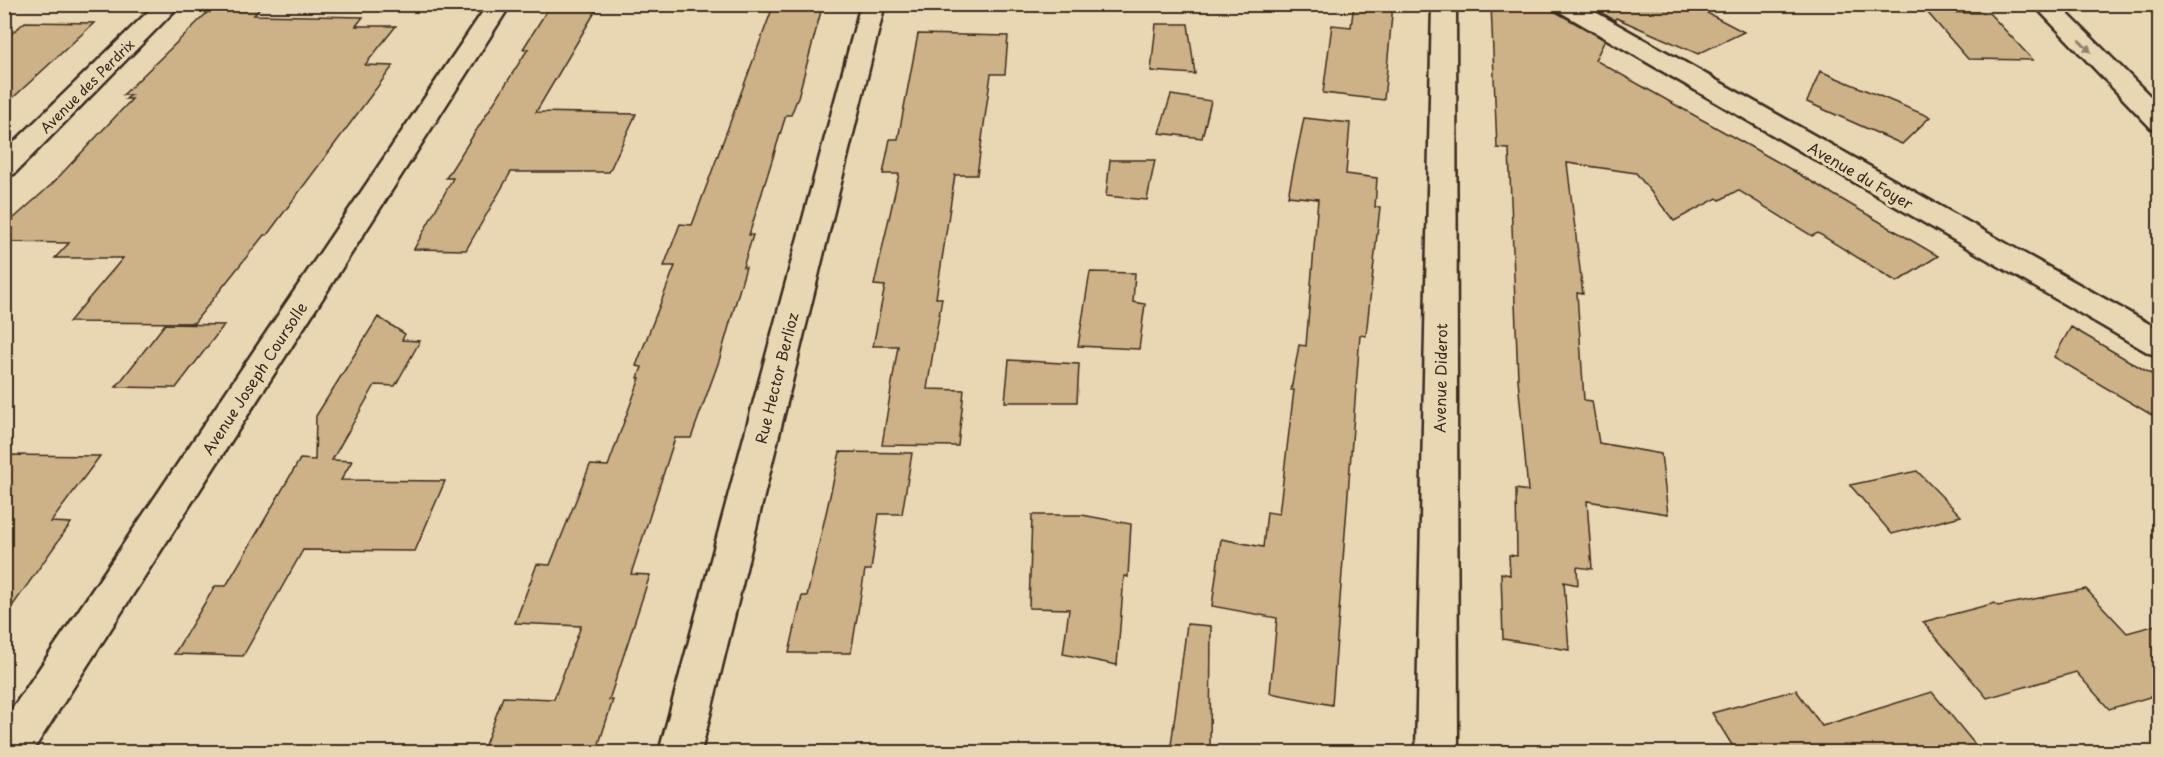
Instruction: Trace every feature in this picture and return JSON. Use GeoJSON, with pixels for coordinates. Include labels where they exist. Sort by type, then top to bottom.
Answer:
{"type":"FeatureCollection","features":[{"type":"Feature","properties":{"kind":"street","name":"Avenue des Perdrix"},"geometry":{"type":"LineString","coordinates":[[4,168],[170,4]]}},
{"type":"Feature","properties":{"kind":"street","name":"Avenue Joseph Coursolle"},"geometry":{"type":"LineString","coordinates":[[8,753],[500,4]]}},
{"type":"Feature","properties":{"kind":"street","name":"Rue Hector Berlioz"},"geometry":{"type":"LineString","coordinates":[[680,753],[873,4]]}},
{"type":"Feature","properties":{"kind":"street","name":"Avenue Diderot"},"geometry":{"type":"LineString","coordinates":[[1437,753],[1444,4]]}},
{"type":"Feature","properties":{"kind":"street","name":"Avenue du Foyer"},"geometry":{"type":"LineString","coordinates":[[1563,4],[2160,345]]}},
{"type":"Feature","properties":{"kind":"street"},"geometry":{"type":"LineString","coordinates":[[2044,4],[2160,122]]}},
{"type":"Feature","properties":{"kind":"building"},"geometry":{"type":"Polygon","coordinates":[[[774,4],[823,4],[798,97],[791,115],[786,115],[749,235],[753,235],[743,267],[746,267],[719,361],[691,438],[675,438],[631,574],[650,575],[609,700],[613,700],[596,753],[482,753],[503,697],[554,699],[581,626],[515,623],[537,564],[550,565],[590,465],[608,466],[640,378],[638,378],[642,367],[636,366],[675,266],[664,266],[680,224],[692,225],[774,4]]]}},
{"type":"Feature","properties":{"kind":"building"},"geometry":{"type":"Polygon","coordinates":[[[1354,4],[1393,4],[1384,100],[1323,93],[1332,25],[1351,27],[1354,4]]]}},
{"type":"Feature","properties":{"kind":"building"},"geometry":{"type":"Polygon","coordinates":[[[1491,4],[1550,4],[1554,11],[1605,40],[1595,60],[1785,166],[1938,256],[1897,282],[1818,233],[1812,236],[1738,190],[1720,200],[1717,198],[1674,221],[1636,173],[1567,163],[1583,294],[1577,293],[1584,400],[1592,401],[1599,443],[1661,454],[1668,514],[1587,501],[1592,569],[1577,567],[1578,585],[1564,582],[1569,650],[1503,639],[1501,573],[1510,575],[1509,555],[1517,556],[1516,489],[1528,491],[1518,379],[1509,149],[1497,148],[1491,4]]]}},
{"type":"Feature","properties":{"kind":"building"},"geometry":{"type":"Polygon","coordinates":[[[1586,4],[1690,4],[1744,32],[1698,54],[1616,18],[1614,20],[1586,4]]]}},
{"type":"Feature","properties":{"kind":"building"},"geometry":{"type":"Polygon","coordinates":[[[215,5],[262,6],[254,15],[363,17],[356,26],[396,26],[365,65],[393,66],[267,235],[264,235],[194,323],[69,322],[123,258],[55,258],[69,243],[4,242],[4,227],[51,185],[132,99],[126,99],[131,95],[123,95],[215,5]]]}},
{"type":"Feature","properties":{"kind":"building"},"geometry":{"type":"Polygon","coordinates":[[[549,7],[598,7],[536,112],[636,114],[609,172],[511,172],[466,250],[414,249],[453,178],[446,178],[528,49],[523,49],[549,7]]]}},
{"type":"Feature","properties":{"kind":"building"},"geometry":{"type":"Polygon","coordinates":[[[1927,12],[1989,13],[2033,60],[1968,59],[1927,12]]]}},
{"type":"Feature","properties":{"kind":"building"},"geometry":{"type":"Polygon","coordinates":[[[25,22],[94,23],[4,106],[4,40],[25,22]]]}},
{"type":"Feature","properties":{"kind":"building"},"geometry":{"type":"Polygon","coordinates":[[[1156,24],[1188,24],[1195,74],[1151,71],[1156,24]]]}},
{"type":"Feature","properties":{"kind":"building"},"geometry":{"type":"Polygon","coordinates":[[[918,34],[1008,36],[1005,74],[991,74],[977,175],[955,175],[936,298],[942,298],[927,389],[964,390],[958,446],[882,445],[898,346],[873,346],[885,286],[874,285],[899,174],[883,174],[890,139],[898,139],[918,34]]]}},
{"type":"Feature","properties":{"kind":"building"},"geometry":{"type":"Polygon","coordinates":[[[1820,71],[1930,117],[1902,144],[1807,102],[1820,71]]]}},
{"type":"Feature","properties":{"kind":"building"},"geometry":{"type":"Polygon","coordinates":[[[1171,95],[1211,101],[1202,138],[1159,133],[1171,95]]]}},
{"type":"Feature","properties":{"kind":"building"},"geometry":{"type":"Polygon","coordinates":[[[1304,118],[1350,123],[1346,174],[1377,178],[1375,207],[1380,207],[1366,336],[1360,335],[1332,705],[1270,693],[1277,618],[1212,606],[1221,539],[1263,547],[1267,512],[1279,514],[1294,390],[1291,390],[1299,345],[1306,346],[1318,199],[1288,196],[1304,118]]]}},
{"type":"Feature","properties":{"kind":"building"},"geometry":{"type":"Polygon","coordinates":[[[1110,160],[1155,160],[1147,200],[1106,196],[1110,160]]]}},
{"type":"Feature","properties":{"kind":"building"},"geometry":{"type":"Polygon","coordinates":[[[1090,272],[1135,273],[1133,302],[1145,304],[1139,349],[1078,346],[1090,272]]]}},
{"type":"Feature","properties":{"kind":"building"},"geometry":{"type":"Polygon","coordinates":[[[378,317],[405,334],[402,340],[420,341],[395,386],[375,385],[332,460],[352,461],[341,480],[445,481],[415,551],[303,550],[243,656],[174,654],[215,586],[226,586],[300,459],[315,460],[316,416],[378,317]]]}},
{"type":"Feature","properties":{"kind":"building"},"geometry":{"type":"Polygon","coordinates":[[[165,324],[224,325],[176,388],[116,387],[165,324]]]}},
{"type":"Feature","properties":{"kind":"building"},"geometry":{"type":"Polygon","coordinates":[[[2071,327],[2160,379],[2160,420],[2054,357],[2071,327]]]}},
{"type":"Feature","properties":{"kind":"building"},"geometry":{"type":"Polygon","coordinates":[[[1009,360],[1079,364],[1077,402],[1005,402],[1009,360]]]}},
{"type":"Feature","properties":{"kind":"building"},"geometry":{"type":"Polygon","coordinates":[[[840,452],[912,453],[902,514],[879,514],[871,570],[865,570],[851,653],[789,653],[802,596],[807,596],[840,452]]]}},
{"type":"Feature","properties":{"kind":"building"},"geometry":{"type":"Polygon","coordinates":[[[4,455],[100,456],[51,522],[71,523],[4,618],[4,455]]]}},
{"type":"Feature","properties":{"kind":"building"},"geometry":{"type":"Polygon","coordinates":[[[1917,471],[1961,516],[1892,534],[1850,485],[1917,471]]]}},
{"type":"Feature","properties":{"kind":"building"},"geometry":{"type":"Polygon","coordinates":[[[1032,515],[1082,515],[1131,524],[1128,577],[1124,576],[1117,665],[1063,654],[1069,609],[1029,608],[1032,515]]]}},
{"type":"Feature","properties":{"kind":"building"},"geometry":{"type":"Polygon","coordinates":[[[2086,589],[2127,633],[2160,624],[2160,694],[2109,709],[2076,672],[1987,698],[1923,622],[1995,603],[1998,606],[2086,589]]]}},
{"type":"Feature","properties":{"kind":"building"},"geometry":{"type":"Polygon","coordinates":[[[1187,624],[1211,626],[1210,753],[1170,753],[1187,624]]]}},
{"type":"Feature","properties":{"kind":"building"},"geometry":{"type":"Polygon","coordinates":[[[1796,690],[1822,726],[1932,692],[1982,753],[1737,753],[1712,713],[1796,690]]]}}]}
